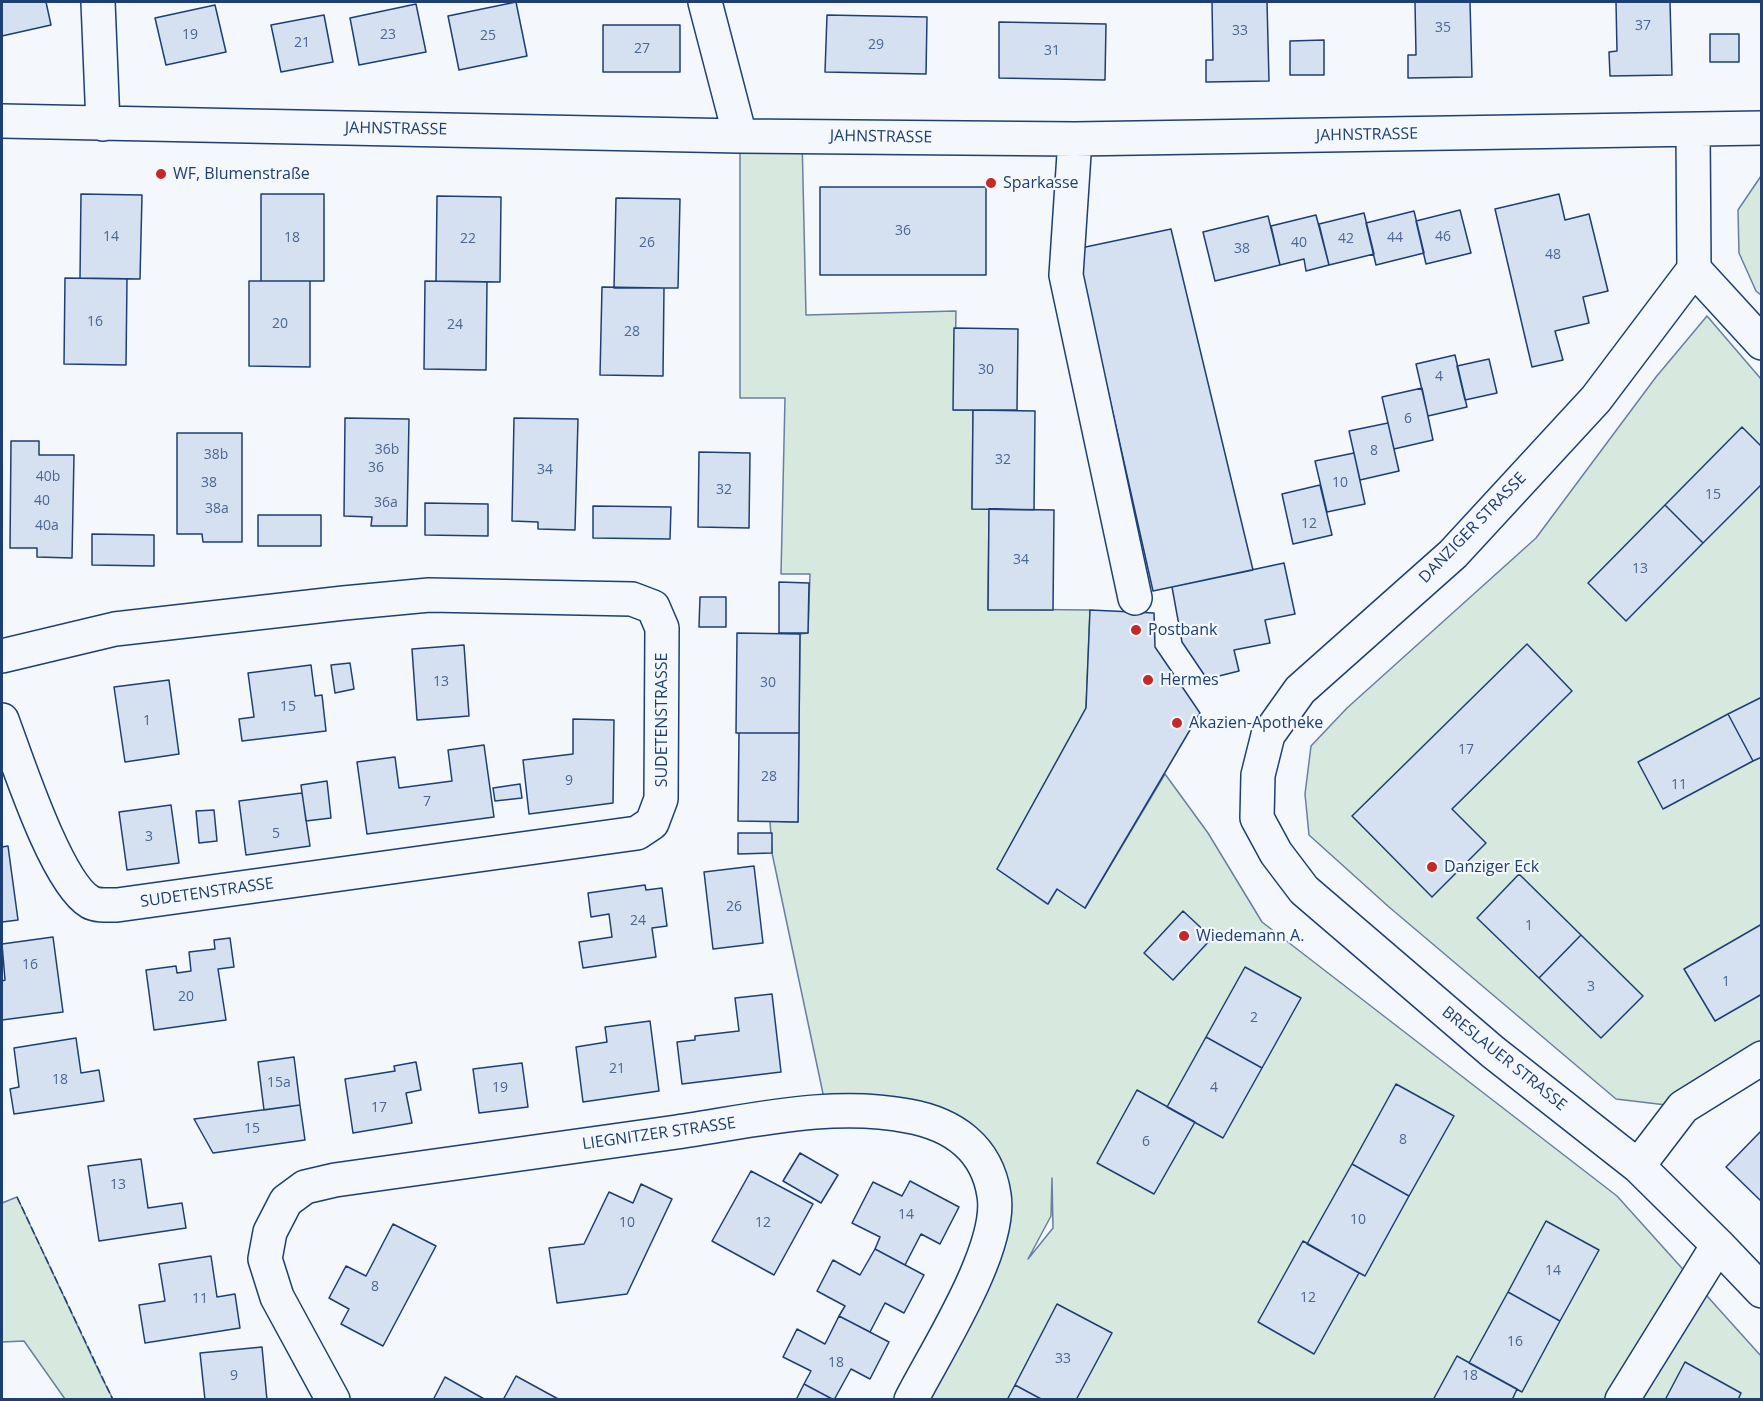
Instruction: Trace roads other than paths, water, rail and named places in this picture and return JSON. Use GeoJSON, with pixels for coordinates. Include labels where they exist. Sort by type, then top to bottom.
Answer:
{"type":"FeatureCollection","features":[{"type":"Feature","properties":{"kind":"street"},"geometry":{"type":"LineString","coordinates":[[98,2],[103,124]]}},
{"type":"Feature","properties":{"kind":"street"},"geometry":{"type":"LineString","coordinates":[[705,2],[740,136]]}},
{"type":"Feature","properties":{"kind":"street","name":"JAHNSTRASSE"},"geometry":{"type":"LineString","coordinates":[[2,121],[740,136],[1074,139],[1761,128]]}},
{"type":"Feature","properties":{"kind":"street"},"geometry":{"type":"LineString","coordinates":[[1693,130],[1694,269],[1761,343]]}},
{"type":"Feature","properties":{"kind":"street"},"geometry":{"type":"LineString","coordinates":[[1074,139],[1066,275],[1135,598]]}},
{"type":"Feature","properties":{"kind":"street","name":"DANZIGER STRASSE"},"geometry":{"type":"LineString","coordinates":[[1257,818],[1258,776],[1268,735],[1300,690],[1453,554],[1596,399],[1694,269]]}},
{"type":"Feature","properties":{"kind":"street","name":"SUDETENSTRASSE"},"geometry":{"type":"LineString","coordinates":[[2,656],[115,629],[429,595],[632,599],[653,607],[662,628],[662,799],[652,823],[638,833],[117,905],[91,903],[74,889],[59,862],[2,720]]}},
{"type":"Feature","properties":{"kind":"street","name":"BRESLAUER STRASSE"},"geometry":{"type":"LineString","coordinates":[[1257,818],[1276,853],[1304,890],[1493,1052],[1638,1166],[1761,1291]]}},
{"type":"Feature","properties":{"kind":"street"},"geometry":{"type":"LineString","coordinates":[[1638,1166],[1683,1107],[1761,1058]]}},
{"type":"Feature","properties":{"kind":"street","name":"LIEGNITZER STRASSE"},"geometry":{"type":"LineString","coordinates":[[333,1400],[277,1298],[265,1259],[270,1232],[286,1201],[305,1187],[335,1180],[784,1116],[860,1110],[910,1116],[941,1127],[972,1144],[987,1167],[995,1196],[992,1227],[982,1262],[911,1400]]}},
{"type":"Feature","properties":{"kind":"street"},"geometry":{"type":"LineString","coordinates":[[1622,1400],[1718,1245]]}},
{"type":"Feature","properties":{"kind":"place","name":"WF, Blumenstraße"},"geometry":{"type":"Point","coordinates":[161,174]}},
{"type":"Feature","properties":{"kind":"place","name":"Sparkasse"},"geometry":{"type":"Point","coordinates":[991,183]}},
{"type":"Feature","properties":{"kind":"place","name":"Postbank"},"geometry":{"type":"Point","coordinates":[1136,630]}},
{"type":"Feature","properties":{"kind":"place","name":"Hermes"},"geometry":{"type":"Point","coordinates":[1148,680]}},
{"type":"Feature","properties":{"kind":"place","name":"Akazien-Apotheke"},"geometry":{"type":"Point","coordinates":[1177,723]}},
{"type":"Feature","properties":{"kind":"place","name":"Danziger Eck"},"geometry":{"type":"Point","coordinates":[1432,867]}},
{"type":"Feature","properties":{"kind":"place","name":"Wiedemann A."},"geometry":{"type":"Point","coordinates":[1184,936]}}]}
